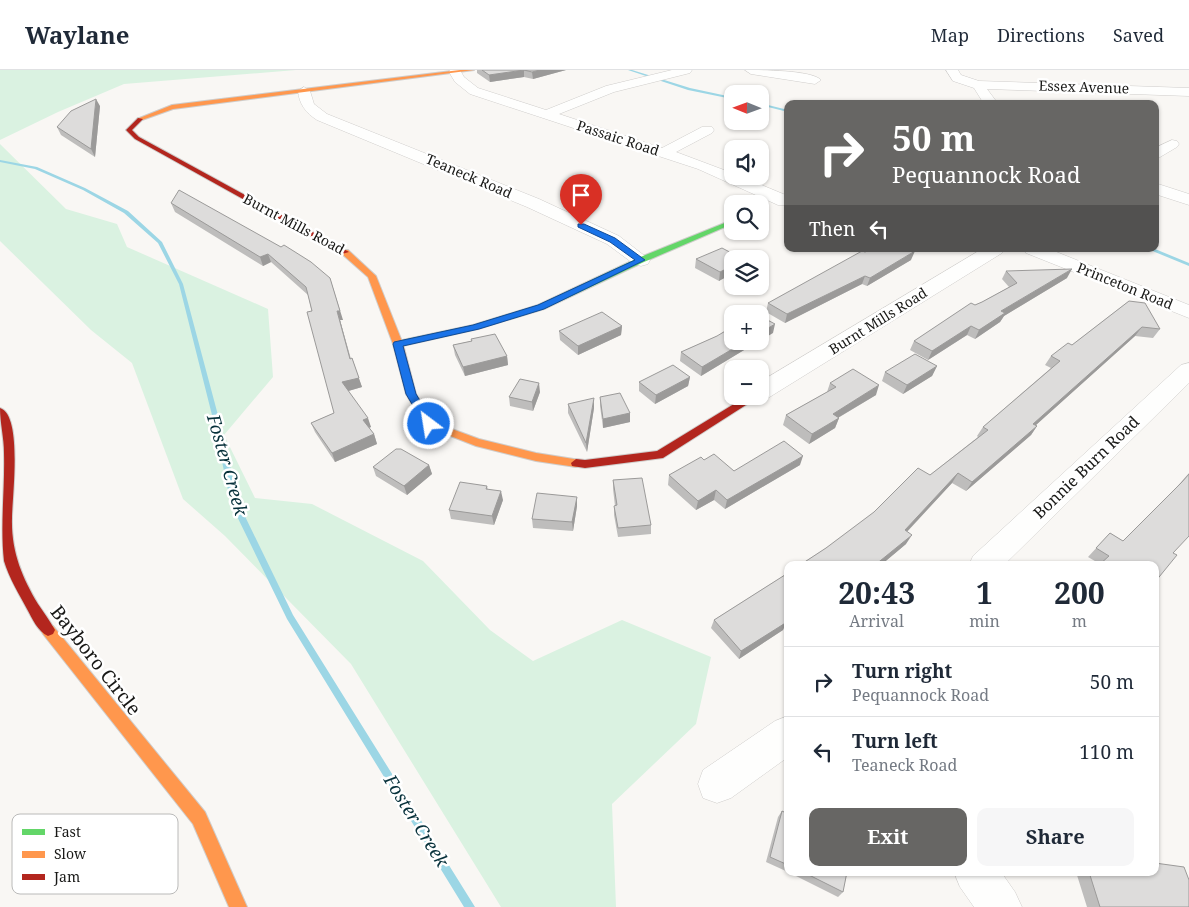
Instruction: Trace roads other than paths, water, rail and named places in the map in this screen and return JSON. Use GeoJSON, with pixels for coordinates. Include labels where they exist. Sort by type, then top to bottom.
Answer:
{"type":"FeatureCollection","features":[{"type":"Feature","properties":{"kind":"street","name":"Burnt Mills Road"},"geometry":{"type":"LineString","coordinates":[[472,70],[172,107],[134,122],[129,130],[137,138],[349,254],[372,276],[398,344],[411,394],[429,424],[476,442],[536,457],[585,464],[659,455],[740,405]]}},
{"type":"Feature","properties":{"kind":"street"},"geometry":{"type":"LineString","coordinates":[[545,114],[618,87],[686,70]]}},
{"type":"Feature","properties":{"kind":"street"},"geometry":{"type":"LineString","coordinates":[[751,70],[816,80]]}},
{"type":"Feature","properties":{"kind":"street"},"geometry":{"type":"LineString","coordinates":[[952,70],[958,78],[978,85],[988,100]]}},
{"type":"Feature","properties":{"kind":"street"},"geometry":{"type":"LineString","coordinates":[[972,70],[980,80],[978,85]]}},
{"type":"Feature","properties":{"kind":"street","name":"Passaic Road"},"geometry":{"type":"LineString","coordinates":[[456,72],[459,79],[474,91],[704,166],[784,199]]}},
{"type":"Feature","properties":{"kind":"street","name":"Essex Avenue"},"geometry":{"type":"LineString","coordinates":[[978,85],[1189,92]]}},
{"type":"Feature","properties":{"kind":"street","name":"Teaneck Road"},"geometry":{"type":"LineString","coordinates":[[304,91],[304,99],[311,110],[322,117],[534,204],[613,240],[641,260]]}},
{"type":"Feature","properties":{"kind":"street"},"geometry":{"type":"LineString","coordinates":[[663,153],[707,130]]}},
{"type":"Feature","properties":{"kind":"street"},"geometry":{"type":"LineString","coordinates":[[1159,152],[1172,144]]}},
{"type":"Feature","properties":{"kind":"street"},"geometry":{"type":"LineString","coordinates":[[1159,189],[1189,200]]}},
{"type":"Feature","properties":{"kind":"street"},"geometry":{"type":"LineString","coordinates":[[769,207],[784,201]]}},
{"type":"Feature","properties":{"kind":"street"},"geometry":{"type":"LineString","coordinates":[[398,344],[475,327],[541,307],[641,260],[724,225]]}},
{"type":"Feature","properties":{"kind":"street","name":"Burnt Mills Road"},"geometry":{"type":"LineString","coordinates":[[769,387],[990,252]]}},
{"type":"Feature","properties":{"kind":"street","name":"Princeton Road"},"geometry":{"type":"LineString","coordinates":[[1040,252],[1189,312]]}},
{"type":"Feature","properties":{"kind":"street","name":"Bonnie Burn Road"},"geometry":{"type":"LineString","coordinates":[[988,561],[1189,370]]}},
{"type":"Feature","properties":{"kind":"street","name":"Bayboro Circle"},"geometry":{"type":"LineString","coordinates":[[0,411],[7,424],[11,464],[6,521],[10,560],[40,620],[199,818],[238,907]]}},
{"type":"Feature","properties":{"kind":"street"},"geometry":{"type":"LineString","coordinates":[[717,784],[784,737]]}},
{"type":"Feature","properties":{"kind":"street"},"geometry":{"type":"LineString","coordinates":[[978,876],[1000,907]]}},
{"type":"Feature","properties":{"kind":"waterway"},"geometry":{"type":"LineString","coordinates":[[629,70],[689,89],[724,96]]}},
{"type":"Feature","properties":{"kind":"waterway"},"geometry":{"type":"LineString","coordinates":[[769,106],[784,110]]}},
{"type":"Feature","properties":{"kind":"waterway","name":"Foster Creek"},"geometry":{"type":"LineString","coordinates":[[0,161],[36,168],[84,189],[126,212],[160,242],[181,284],[216,419],[235,504],[290,617],[470,907]]}},
{"type":"Feature","properties":{"kind":"waterway"},"geometry":{"type":"LineString","coordinates":[[1159,252],[1189,265]]}}]}
